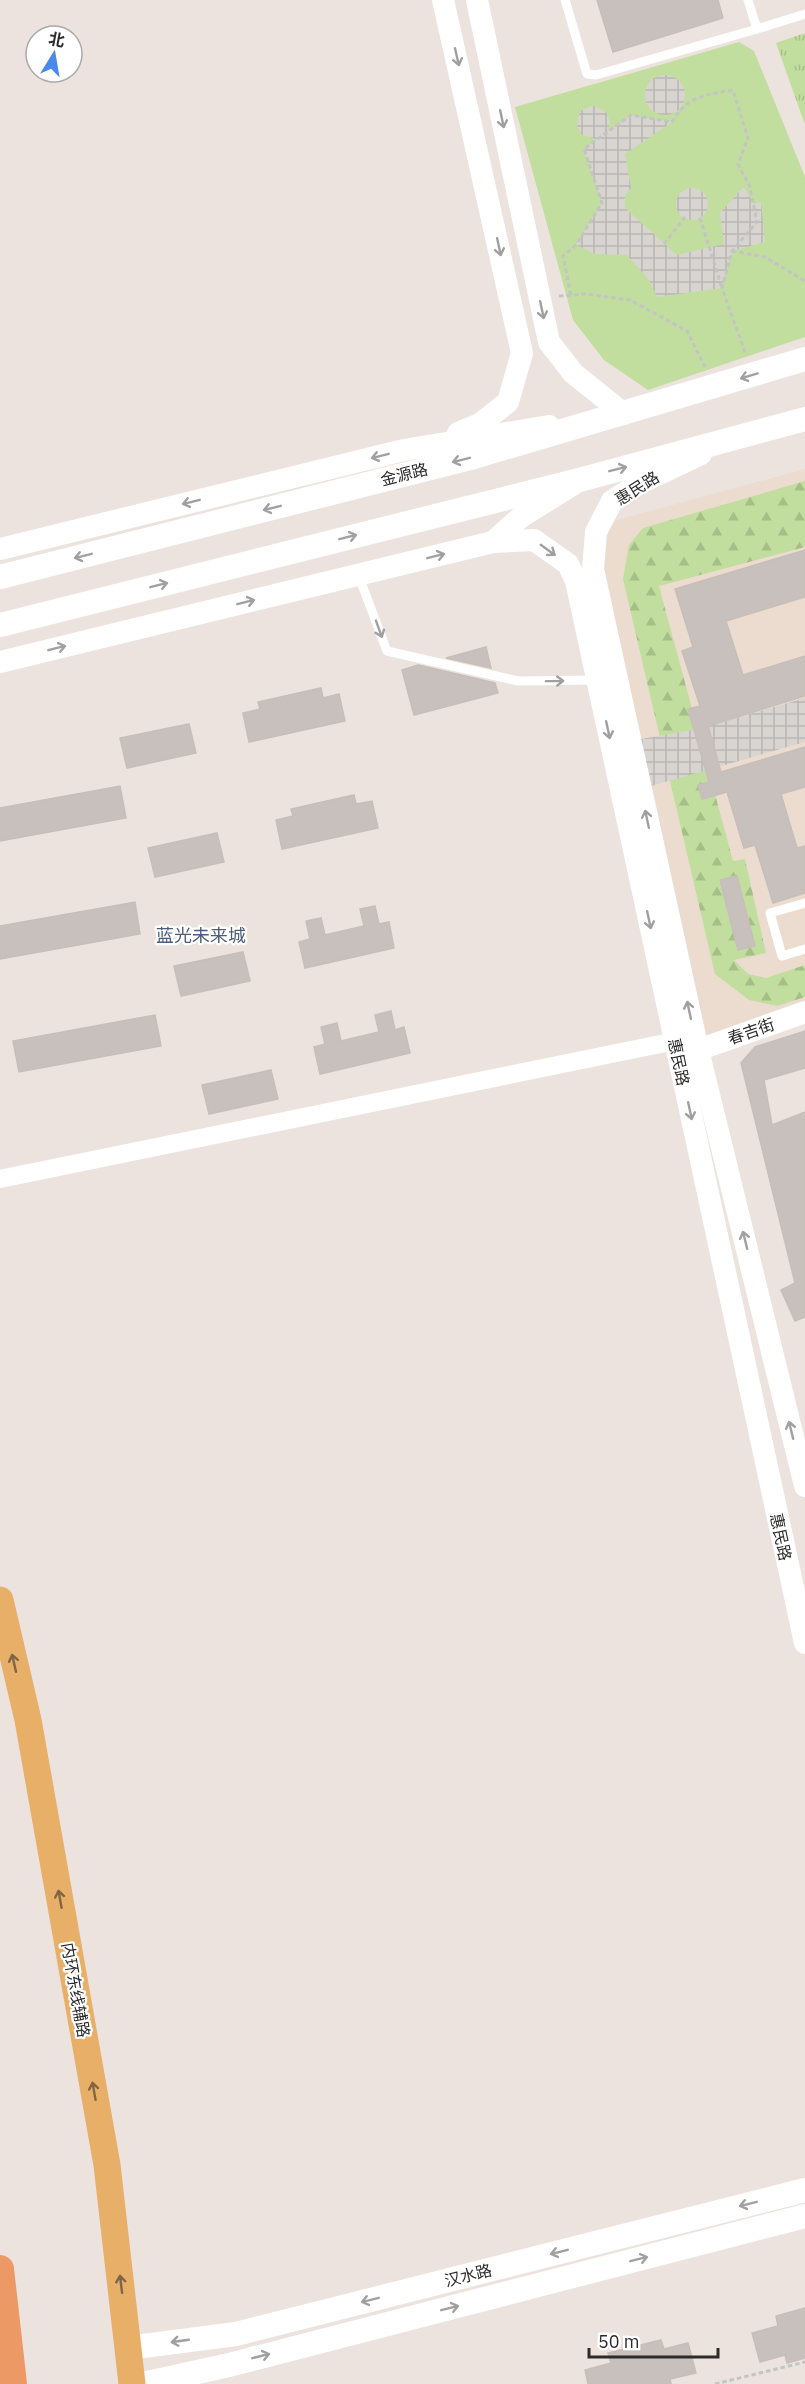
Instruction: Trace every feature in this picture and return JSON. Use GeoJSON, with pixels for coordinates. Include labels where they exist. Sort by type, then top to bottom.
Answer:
{"type":"FeatureCollection","features":[{"type":"Feature","properties":{"kind":"highway"},"geometry":{"type":"LineString","coordinates":[[0,2269],[13,2384]]}},
{"type":"Feature","properties":{"kind":"highway"},"geometry":{"type":"LineString","coordinates":[[5,2316],[28,2384]]}},
{"type":"Feature","properties":{"kind":"main road","name":"金源路"},"geometry":{"type":"LineString","coordinates":[[0,577],[474,457],[805,359]]}},
{"type":"Feature","properties":{"kind":"main road"},"geometry":{"type":"LineString","coordinates":[[0,625],[583,479],[805,419]]}},
{"type":"Feature","properties":{"kind":"main road","name":"内环东线辅路"},"geometry":{"type":"LineString","coordinates":[[0,1600],[28,1720],[107,2165],[132,2384]]}},
{"type":"Feature","properties":{"kind":"main road","name":"汉水路"},"geometry":{"type":"LineString","coordinates":[[128,2348],[236,2334],[805,2190]]}},
{"type":"Feature","properties":{"kind":"main road","name":"汉水路"},"geometry":{"type":"LineString","coordinates":[[143,2384],[229,2365],[805,2216]]}},
{"type":"Feature","properties":{"kind":"street"},"geometry":{"type":"LineString","coordinates":[[416,448],[480,424],[508,402],[522,353],[443,0]]}},
{"type":"Feature","properties":{"kind":"street"},"geometry":{"type":"LineString","coordinates":[[477,0],[549,342],[573,373],[624,414]]}},
{"type":"Feature","properties":{"kind":"street"},"geometry":{"type":"LineString","coordinates":[[0,549],[416,448],[624,414]]}},
{"type":"Feature","properties":{"kind":"street","name":"惠民路"},"geometry":{"type":"LineString","coordinates":[[731,440],[640,483],[612,501],[596,532],[593,569],[698,1050],[805,1486]]}},
{"type":"Feature","properties":{"kind":"street"},"geometry":{"type":"LineString","coordinates":[[493,542],[521,517],[583,479]]}},
{"type":"Feature","properties":{"kind":"street","name":"惠民路"},"geometry":{"type":"LineString","coordinates":[[0,662],[493,542],[534,540],[568,564],[576,581],[805,1643]]}},
{"type":"Feature","properties":{"kind":"street","name":"春吉街"},"geometry":{"type":"LineString","coordinates":[[698,1050],[805,1012]]}},
{"type":"Feature","properties":{"kind":"street"},"geometry":{"type":"LineString","coordinates":[[0,1179],[675,1041]]}},
{"type":"Feature","properties":{"kind":"lane"},"geometry":{"type":"LineString","coordinates":[[565,0],[587,74],[596,75],[805,15]]}},
{"type":"Feature","properties":{"kind":"lane"},"geometry":{"type":"LineString","coordinates":[[748,0],[757,29]]}},
{"type":"Feature","properties":{"kind":"lane"},"geometry":{"type":"LineString","coordinates":[[358,574],[387,651],[518,681],[597,680]]}},
{"type":"Feature","properties":{"kind":"lane"},"geometry":{"type":"LineString","coordinates":[[805,903],[770,913],[782,956],[805,949]]}},
{"type":"Feature","properties":{"kind":"path"},"geometry":{"type":"LineString","coordinates":[[571,295],[563,256],[576,245],[602,203],[584,149],[631,115],[672,122],[680,109],[699,97],[733,90],[748,138],[738,164],[750,188],[757,222],[732,251],[722,288]]}},
{"type":"Feature","properties":{"kind":"path"},"geometry":{"type":"LineString","coordinates":[[664,244],[685,217]]}},
{"type":"Feature","properties":{"kind":"path"},"geometry":{"type":"LineString","coordinates":[[700,218],[753,375]]}},
{"type":"Feature","properties":{"kind":"path"},"geometry":{"type":"LineString","coordinates":[[732,251],[765,256],[805,281]]}},
{"type":"Feature","properties":{"kind":"path"},"geometry":{"type":"LineString","coordinates":[[540,297],[586,294],[630,300],[687,331],[715,386]]}},
{"type":"Feature","properties":{"kind":"path"},"geometry":{"type":"LineString","coordinates":[[715,2384],[805,2362]]}},
{"type":"Feature","properties":{"kind":"shaded area"},"geometry":{"type":"Polygon","coordinates":[[[665,75],[673,76],[679,81],[684,87],[684,103],[679,109],[673,114],[665,115],[657,114],[651,109],[646,103],[645,95],[646,87],[651,81],[657,76],[665,75]]]}},
{"type":"Feature","properties":{"kind":"shaded area"},"geometry":{"type":"Polygon","coordinates":[[[592,106],[606,112],[610,122],[607,132],[631,115],[672,122],[625,154],[631,188],[625,196],[625,208],[677,255],[724,244],[720,213],[744,186],[753,204],[761,202],[765,242],[732,251],[722,288],[657,297],[649,280],[627,255],[596,254],[576,245],[602,203],[584,149],[597,139],[582,135],[577,125],[582,110],[592,106]]]}},
{"type":"Feature","properties":{"kind":"shaded area"},"geometry":{"type":"Polygon","coordinates":[[[692,188],[703,193],[708,204],[703,215],[692,220],[681,215],[676,204],[681,193],[692,188]]]}},
{"type":"Feature","properties":{"kind":"shaded area"},"geometry":{"type":"Polygon","coordinates":[[[805,469],[805,1012],[698,1050],[591,527],[805,469]]]}},
{"type":"Feature","properties":{"kind":"shaded area"},"geometry":{"type":"Polygon","coordinates":[[[805,698],[805,742],[641,789],[630,741],[698,729],[805,698]]]}},
{"type":"Feature","properties":{"kind":"green space"},"geometry":{"type":"Polygon","coordinates":[[[805,33],[805,125],[776,43],[805,33]]]}},
{"type":"Feature","properties":{"kind":"green space"},"geometry":{"type":"Polygon","coordinates":[[[739,42],[754,51],[805,177],[805,337],[648,390],[604,360],[573,320],[515,107],[739,42]]]}},
{"type":"Feature","properties":{"kind":"green space"},"geometry":{"type":"Polygon","coordinates":[[[805,481],[805,547],[659,586],[733,861],[745,859],[766,953],[734,960],[748,974],[766,978],[805,965],[805,997],[777,1006],[749,1000],[715,974],[623,579],[629,545],[643,528],[805,481]]]}},
{"type":"Feature","properties":{"kind":"building"},"geometry":{"type":"Polygon","coordinates":[[[597,0],[718,0],[723,18],[613,52],[597,0]]]}},
{"type":"Feature","properties":{"kind":"building"},"geometry":{"type":"Polygon","coordinates":[[[805,550],[805,597],[726,621],[743,675],[805,656],[805,696],[708,726],[721,772],[805,747],[805,787],[781,794],[797,848],[805,846],[805,893],[773,903],[755,845],[744,848],[727,792],[702,799],[698,785],[709,782],[688,709],[700,706],[682,651],[693,647],[675,589],[805,550]]]}},
{"type":"Feature","properties":{"kind":"building"},"geometry":{"type":"Polygon","coordinates":[[[486,647],[491,668],[446,658],[486,647]]]}},
{"type":"Feature","properties":{"kind":"building"},"geometry":{"type":"Polygon","coordinates":[[[418,665],[495,683],[498,693],[414,715],[402,670],[418,665]]]}},
{"type":"Feature","properties":{"kind":"building"},"geometry":{"type":"Polygon","coordinates":[[[321,688],[323,698],[339,694],[345,721],[249,742],[243,713],[260,709],[258,702],[321,688]]]}},
{"type":"Feature","properties":{"kind":"building"},"geometry":{"type":"Polygon","coordinates":[[[189,724],[196,753],[127,768],[120,738],[189,724]]]}},
{"type":"Feature","properties":{"kind":"building"},"geometry":{"type":"Polygon","coordinates":[[[120,786],[126,818],[0,841],[0,808],[120,786]]]}},
{"type":"Feature","properties":{"kind":"building"},"geometry":{"type":"Polygon","coordinates":[[[354,795],[356,804],[372,801],[378,828],[282,849],[276,820],[293,816],[291,809],[354,795]]]}},
{"type":"Feature","properties":{"kind":"building"},"geometry":{"type":"Polygon","coordinates":[[[217,833],[224,862],[155,877],[148,848],[217,833]]]}},
{"type":"Feature","properties":{"kind":"building"},"geometry":{"type":"Polygon","coordinates":[[[737,876],[755,946],[738,950],[720,880],[737,876]]]}},
{"type":"Feature","properties":{"kind":"building"},"geometry":{"type":"Polygon","coordinates":[[[135,902],[140,934],[0,959],[0,926],[135,902]]]}},
{"type":"Feature","properties":{"kind":"building"},"geometry":{"type":"Polygon","coordinates":[[[375,906],[379,924],[389,922],[394,948],[305,968],[299,942],[310,939],[306,921],[321,918],[325,935],[364,926],[360,909],[375,906]]]}},
{"type":"Feature","properties":{"kind":"building"},"geometry":{"type":"Polygon","coordinates":[[[243,952],[250,981],[181,996],[174,966],[243,952]]]}},
{"type":"Feature","properties":{"kind":"building"},"geometry":{"type":"Polygon","coordinates":[[[391,1011],[395,1030],[404,1027],[410,1053],[320,1074],[314,1047],[325,1044],[321,1027],[337,1023],[341,1041],[379,1032],[375,1015],[391,1011]]]}},
{"type":"Feature","properties":{"kind":"building"},"geometry":{"type":"Polygon","coordinates":[[[155,1015],[161,1046],[19,1072],[13,1041],[155,1015]]]}},
{"type":"Feature","properties":{"kind":"building"},"geometry":{"type":"Polygon","coordinates":[[[805,1031],[805,1068],[764,1080],[772,1125],[805,1112],[805,1317],[795,1321],[781,1290],[795,1283],[741,1063],[755,1047],[805,1031]]]}},
{"type":"Feature","properties":{"kind":"building"},"geometry":{"type":"Polygon","coordinates":[[[271,1070],[278,1099],[209,1114],[202,1085],[271,1070]]]}},
{"type":"Feature","properties":{"kind":"building"},"geometry":{"type":"Polygon","coordinates":[[[805,2308],[805,2358],[787,2363],[785,2355],[760,2362],[752,2333],[778,2326],[776,2316],[805,2308]]]}},
{"type":"Feature","properties":{"kind":"building"},"geometry":{"type":"Polygon","coordinates":[[[661,2340],[664,2349],[688,2343],[696,2373],[670,2379],[671,2384],[588,2384],[585,2370],[611,2363],[608,2353],[661,2340]]]}},
{"type":"Feature","properties":{"kind":"district","name":"蓝光未来城"},"geometry":{"type":"Point","coordinates":[201,935]}}]}
